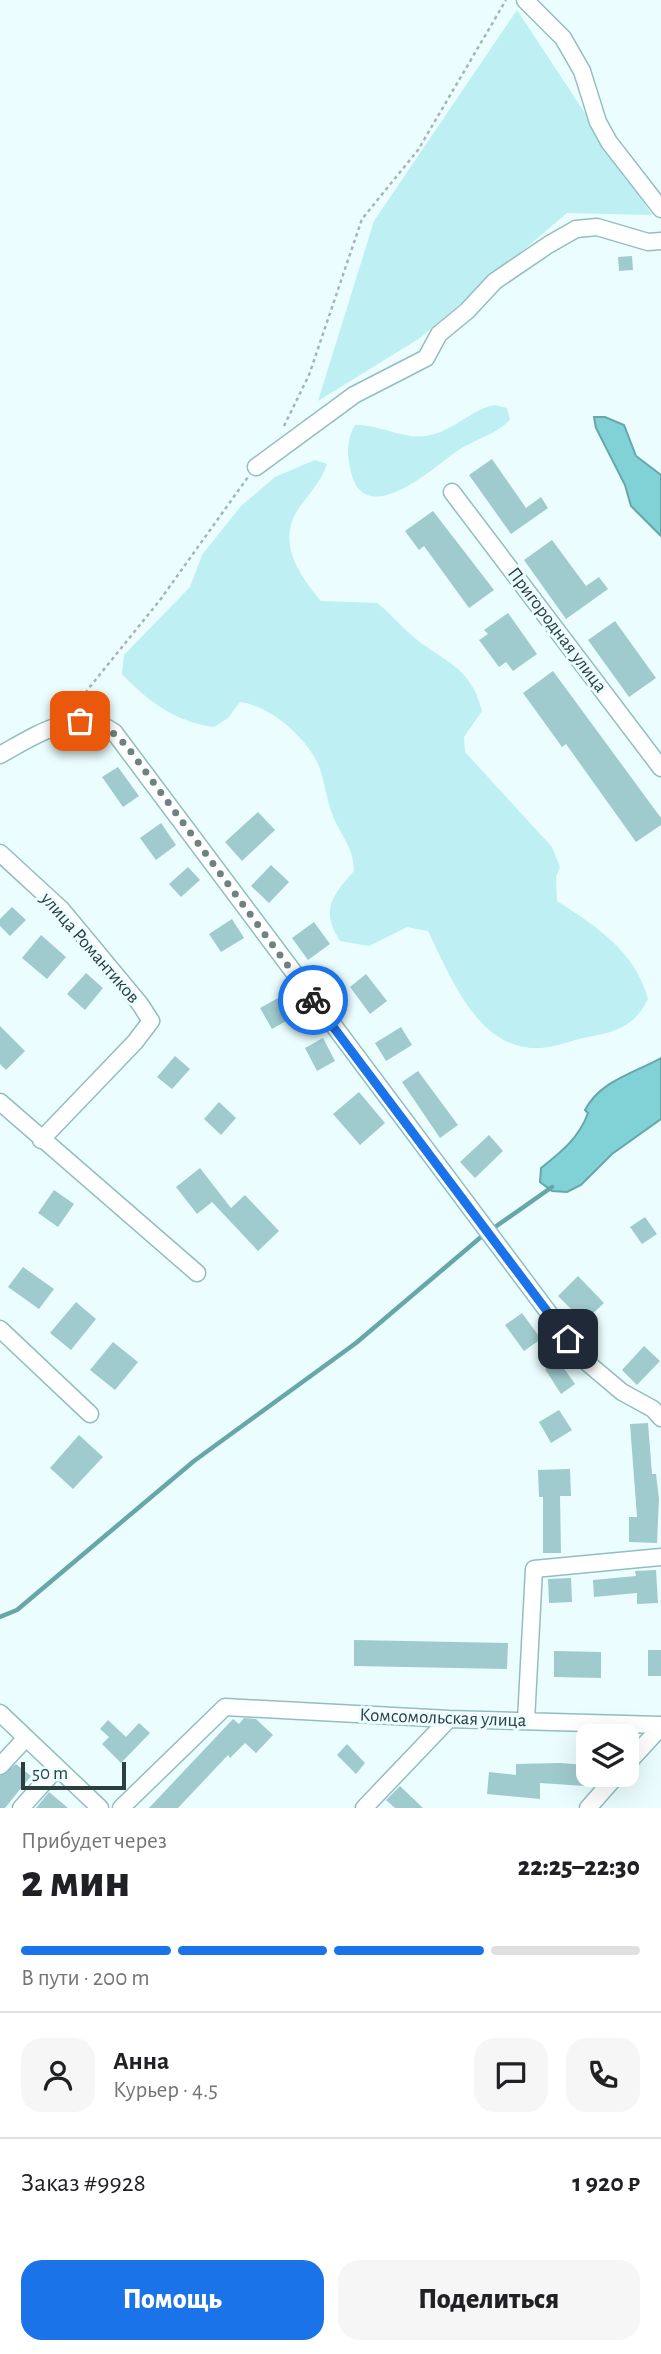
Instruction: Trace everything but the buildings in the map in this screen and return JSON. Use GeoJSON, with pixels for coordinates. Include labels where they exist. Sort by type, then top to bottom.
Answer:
{"type":"FeatureCollection","features":[{"type":"Feature","properties":{"kind":"street"},"geometry":{"type":"LineString","coordinates":[[525,0],[563,38],[582,71],[598,122],[609,142],[661,209]]}},
{"type":"Feature","properties":{"kind":"street"},"geometry":{"type":"LineString","coordinates":[[256,467],[355,395],[426,358],[439,334],[467,311],[495,281],[576,229],[597,227],[648,242],[661,241]]}},
{"type":"Feature","properties":{"kind":"street","name":"Пригородная улица"},"geometry":{"type":"LineString","coordinates":[[452,492],[659,761]]}},
{"type":"Feature","properties":{"kind":"street"},"geometry":{"type":"LineString","coordinates":[[0,755],[51,727],[80,721],[102,723],[114,732],[584,1360],[661,1418]]}},
{"type":"Feature","properties":{"kind":"street","name":"улица Романтиков"},"geometry":{"type":"LineString","coordinates":[[0,853],[62,910],[151,1021],[135,1042],[41,1140]]}},
{"type":"Feature","properties":{"kind":"street"},"geometry":{"type":"LineString","coordinates":[[0,1102],[197,1273]]}},
{"type":"Feature","properties":{"kind":"street"},"geometry":{"type":"LineString","coordinates":[[0,1329],[90,1414]]}},
{"type":"Feature","properties":{"kind":"street"},"geometry":{"type":"LineString","coordinates":[[526,1721],[534,1569],[661,1557]]}},
{"type":"Feature","properties":{"kind":"street","name":"Комсомольская улица"},"geometry":{"type":"LineString","coordinates":[[121,1808],[225,1707],[449,1719],[661,1726]]}},
{"type":"Feature","properties":{"kind":"street"},"geometry":{"type":"LineString","coordinates":[[0,1713],[100,1808]]}},
{"type":"Feature","properties":{"kind":"street"},"geometry":{"type":"LineString","coordinates":[[365,1808],[449,1719]]}},
{"type":"Feature","properties":{"kind":"street"},"geometry":{"type":"LineString","coordinates":[[639,1751],[661,1726]]}},
{"type":"Feature","properties":{"kind":"street"},"geometry":{"type":"LineString","coordinates":[[0,1766],[25,1739]]}},
{"type":"Feature","properties":{"kind":"street"},"geometry":{"type":"LineString","coordinates":[[21,1808],[57,1768]]}},
{"type":"Feature","properties":{"kind":"street"},"geometry":{"type":"LineString","coordinates":[[588,1808],[607,1787]]}},
{"type":"Feature","properties":{"kind":"path"},"geometry":{"type":"LineString","coordinates":[[278,435],[292,414],[309,375],[362,219],[418,150],[506,0]]}},
{"type":"Feature","properties":{"kind":"path"},"geometry":{"type":"LineString","coordinates":[[51,727],[95,682],[199,548],[233,494],[256,467]]}},
{"type":"Feature","properties":{"kind":"shaded area"},"geometry":{"type":"Polygon","coordinates":[[[517,10],[652,215],[567,213],[420,338],[318,401],[374,221],[517,10]]]}},
{"type":"Feature","properties":{"kind":"shaded area"},"geometry":{"type":"Polygon","coordinates":[[[495,405],[507,408],[510,420],[505,425],[460,449],[420,479],[386,495],[371,496],[359,489],[351,472],[348,454],[355,425],[422,437],[440,432],[495,405]]]}},
{"type":"Feature","properties":{"kind":"shaded area"},"geometry":{"type":"Polygon","coordinates":[[[594,417],[605,417],[624,425],[636,456],[661,475],[661,536],[631,506],[625,485],[596,428],[594,417]]]}},
{"type":"Feature","properties":{"kind":"shaded area"},"geometry":{"type":"Polygon","coordinates":[[[315,460],[327,464],[297,511],[289,535],[290,547],[299,570],[321,601],[377,603],[421,643],[453,665],[470,683],[482,711],[464,737],[465,752],[552,847],[560,867],[556,877],[557,901],[613,942],[634,967],[642,982],[648,999],[637,1016],[624,1026],[607,1033],[553,1046],[519,1046],[500,1038],[484,1025],[470,1008],[457,989],[428,931],[407,927],[369,946],[340,941],[331,920],[331,904],[354,871],[353,863],[331,810],[318,764],[305,743],[285,724],[263,709],[240,702],[228,718],[214,727],[188,721],[153,702],[122,674],[124,655],[190,587],[202,555],[241,506],[275,477],[315,460]]]}},
{"type":"Feature","properties":{"kind":"shaded area"},"geometry":{"type":"Polygon","coordinates":[[[661,1058],[661,1119],[612,1154],[581,1185],[567,1192],[552,1191],[540,1182],[541,1168],[574,1137],[584,1122],[588,1113],[585,1110],[591,1100],[618,1079],[661,1058]]]}},
{"type":"Feature","properties":{"kind":"waterway"},"geometry":{"type":"LineString","coordinates":[[495,1227],[552,1187]]}},
{"type":"Feature","properties":{"kind":"waterway"},"geometry":{"type":"LineString","coordinates":[[0,1617],[17,1610],[194,1461],[356,1343],[481,1237]]}},
{"type":"Feature","properties":{"kind":"way so far"},"geometry":{"type":"LineString","coordinates":[[80,721],[102,723],[126,745],[313,1000]]}},
{"type":"Feature","properties":{"kind":"route"},"geometry":{"type":"LineString","coordinates":[[313,1000],[568,1339]]}}]}
